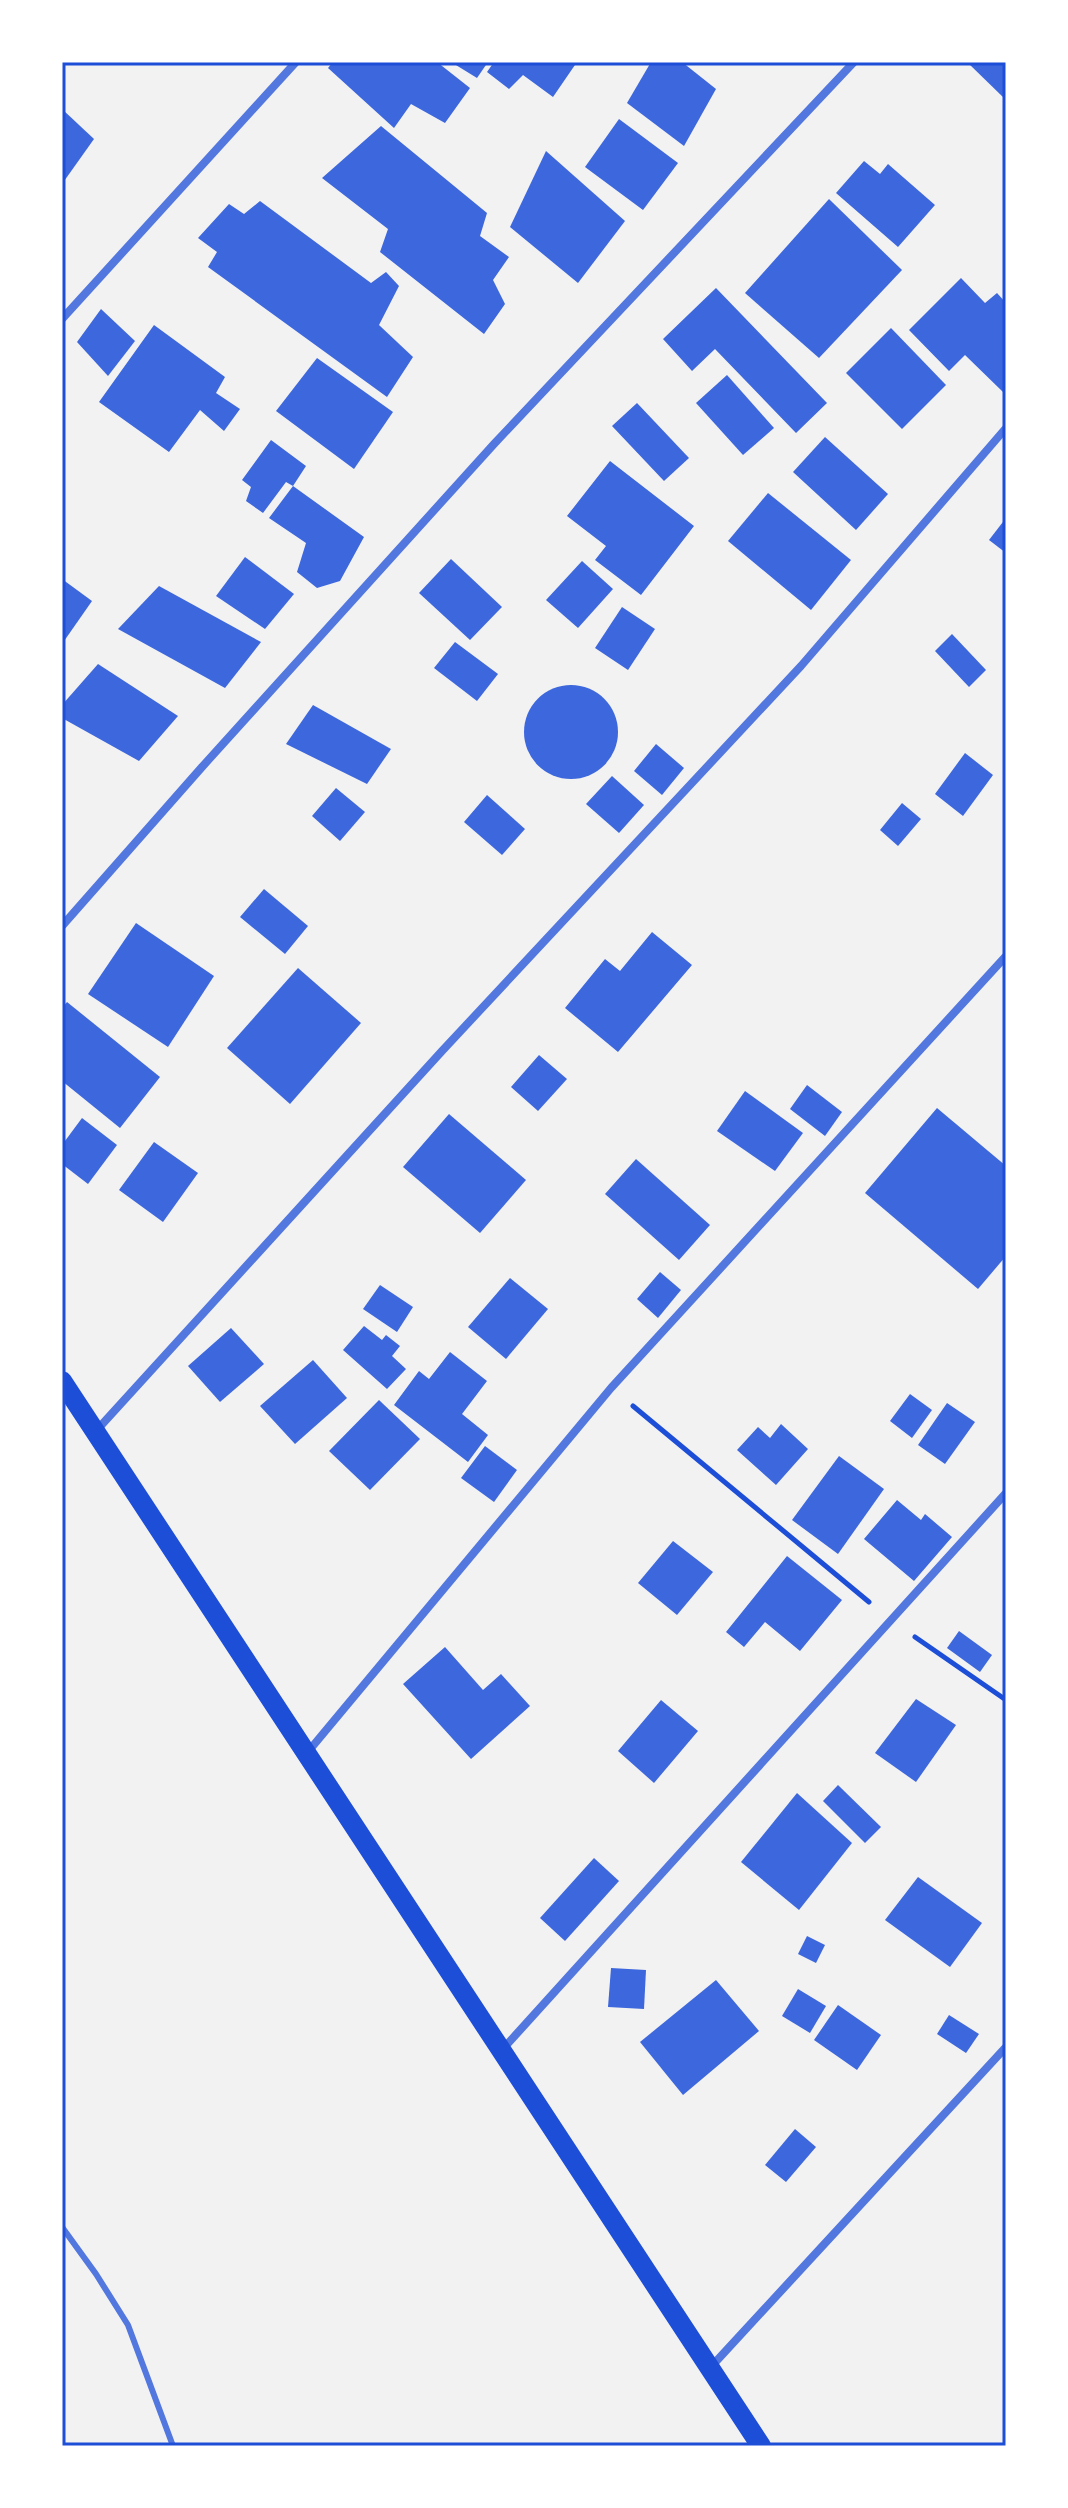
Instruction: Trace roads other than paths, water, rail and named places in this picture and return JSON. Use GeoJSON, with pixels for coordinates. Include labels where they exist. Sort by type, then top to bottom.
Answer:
{"type":"FeatureCollection","features":[{"type":"Feature","properties":{"kind":"main road"},"geometry":{"type":"LineString","coordinates":[[62,1381],[761,2446]]}},
{"type":"Feature","properties":{"kind":"street"},"geometry":{"type":"LineString","coordinates":[[62,319],[296,62]]}},
{"type":"Feature","properties":{"kind":"street"},"geometry":{"type":"LineString","coordinates":[[62,926],[494,444],[854,62]]}},
{"type":"Feature","properties":{"kind":"street"},"geometry":{"type":"LineString","coordinates":[[95,1432],[442,1051],[801,666],[1006,428]]}},
{"type":"Feature","properties":{"kind":"street"},"geometry":{"type":"LineString","coordinates":[[307,1754],[611,1388],[1006,956]]}},
{"type":"Feature","properties":{"kind":"street"},"geometry":{"type":"LineString","coordinates":[[502,2051],[1006,1493]]}},
{"type":"Feature","properties":{"kind":"street"},"geometry":{"type":"LineString","coordinates":[[710,2368],[1006,2047]]}},
{"type":"Feature","properties":{"kind":"lane"},"geometry":{"type":"LineString","coordinates":[[62,2227],[128,2325],[173,2446]]}}]}
